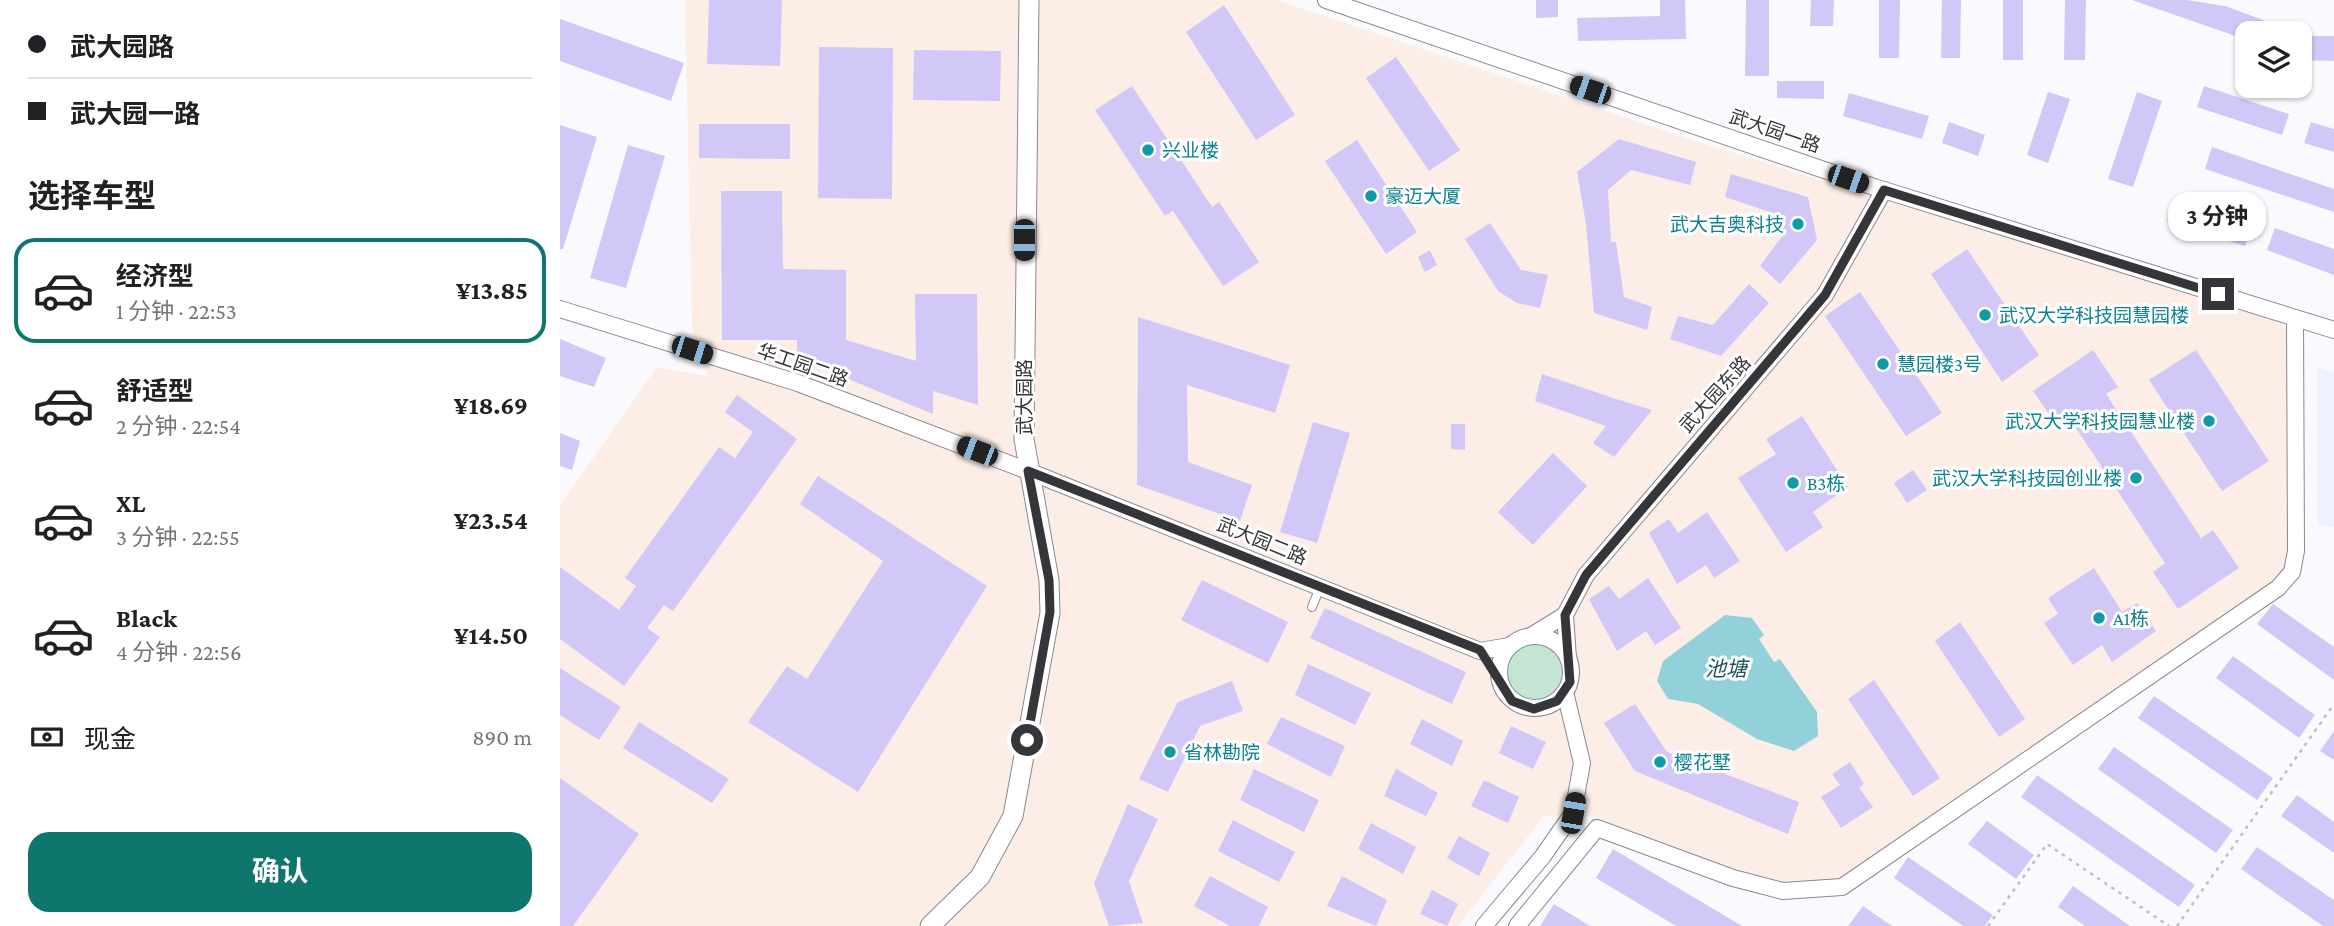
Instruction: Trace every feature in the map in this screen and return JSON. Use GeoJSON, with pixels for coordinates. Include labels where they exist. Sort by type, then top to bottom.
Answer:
{"type":"FeatureCollection","features":[{"type":"Feature","properties":{"kind":"street","name":"武大园路"},"geometry":{"type":"LineString","coordinates":[[930,926],[980,877],[1013,817],[1050,612],[1049,580],[1024,439],[1024,240],[1029,0]]}},
{"type":"Feature","properties":{"kind":"street","name":"武大园一路"},"geometry":{"type":"LineString","coordinates":[[1326,0],[1884,190],[2334,330]]}},
{"type":"Feature","properties":{"kind":"street","name":"武大园东路"},"geometry":{"type":"LineString","coordinates":[[1565,615],[1586,575],[1602,555],[1825,295],[1884,190]]}},
{"type":"Feature","properties":{"kind":"street","name":"华工园二路"},"geometry":{"type":"LineString","coordinates":[[560,309],[798,383],[1028,471]]}},
{"type":"Feature","properties":{"kind":"street"},"geometry":{"type":"LineString","coordinates":[[1517,926],[1597,828],[1733,878],[1783,891],[1842,887],[2278,588],[2292,572],[2297,551],[2295,318]]}},
{"type":"Feature","properties":{"kind":"street","name":"武大园二路"},"geometry":{"type":"LineString","coordinates":[[1028,471],[1480,650]]}},
{"type":"Feature","properties":{"kind":"street"},"geometry":{"type":"LineString","coordinates":[[1534,709],[1546,707],[1565,692],[1570,682],[1565,615],[1509,646],[1480,650],[1512,701],[1534,709],[1570,721]]}},
{"type":"Feature","properties":{"kind":"street"},"geometry":{"type":"LineString","coordinates":[[1531,636],[1553,641],[1568,659]]}},
{"type":"Feature","properties":{"kind":"street"},"geometry":{"type":"LineString","coordinates":[[1499,680],[1502,656],[1509,646]]}},
{"type":"Feature","properties":{"kind":"street"},"geometry":{"type":"LineString","coordinates":[[1484,926],[1543,856],[1573,813],[1582,763],[1565,692]]}},
{"type":"Feature","properties":{"kind":"lane"},"geometry":{"type":"LineString","coordinates":[[1312,607],[1320,587]]}},
{"type":"Feature","properties":{"kind":"path"},"geometry":{"type":"LineString","coordinates":[[2177,926],[2334,704]]}},
{"type":"Feature","properties":{"kind":"path"},"geometry":{"type":"LineString","coordinates":[[1988,926],[2047,844],[2169,926]]}},
{"type":"Feature","properties":{"kind":"shaded area"},"geometry":{"type":"Polygon","coordinates":[[[685,0],[1277,0],[1695,141],[2278,321],[2293,336],[2293,508],[2286,574],[1842,887],[1785,884],[1711,861],[1595,817],[1544,816],[1458,926],[560,926],[560,505],[657,367],[709,377],[692,330],[685,0]]]}},
{"type":"Feature","properties":{"kind":"shaded area"},"geometry":{"type":"Polygon","coordinates":[[[2318,367],[2334,372],[2334,527],[2318,525],[2318,367]]]}},
{"type":"Feature","properties":{"kind":"green space"},"geometry":{"type":"Polygon","coordinates":[[[1529,643],[1541,643],[1560,656],[1565,673],[1563,685],[1552,698],[1541,703],[1529,703],[1510,690],[1505,679],[1505,667],[1518,648],[1529,643]]]}},
{"type":"Feature","properties":{"kind":"water","name":"池塘"},"geometry":{"type":"Polygon","coordinates":[[[1725,615],[1752,618],[1764,635],[1759,639],[1774,662],[1780,659],[1817,712],[1818,736],[1794,751],[1757,739],[1698,704],[1668,699],[1657,681],[1663,661],[1725,615]]]}},
{"type":"Feature","properties":{"kind":"building"},"geometry":{"type":"Polygon","coordinates":[[[709,0],[782,0],[780,66],[707,64],[709,0]]]}},
{"type":"Feature","properties":{"kind":"building"},"geometry":{"type":"Polygon","coordinates":[[[1536,0],[1558,0],[1558,17],[1536,18],[1536,0]]]}},
{"type":"Feature","properties":{"kind":"building"},"geometry":{"type":"Polygon","coordinates":[[[1660,0],[1685,0],[1686,39],[1578,41],[1577,18],[1660,16],[1660,0]]]}},
{"type":"Feature","properties":{"kind":"building"},"geometry":{"type":"Polygon","coordinates":[[[1746,0],[1769,0],[1769,76],[1745,76],[1746,0]]]}},
{"type":"Feature","properties":{"kind":"building"},"geometry":{"type":"Polygon","coordinates":[[[1811,0],[1834,0],[1833,26],[1810,26],[1811,0]]]}},
{"type":"Feature","properties":{"kind":"building"},"geometry":{"type":"Polygon","coordinates":[[[1879,0],[1900,0],[1899,58],[1879,58],[1879,0]]]}},
{"type":"Feature","properties":{"kind":"building"},"geometry":{"type":"Polygon","coordinates":[[[1942,0],[1961,0],[1960,58],[1941,58],[1942,0]]]}},
{"type":"Feature","properties":{"kind":"building"},"geometry":{"type":"Polygon","coordinates":[[[2003,0],[2023,0],[2023,60],[2003,60],[2003,0]]]}},
{"type":"Feature","properties":{"kind":"building"},"geometry":{"type":"Polygon","coordinates":[[[2065,0],[2086,0],[2085,60],[2064,60],[2065,0]]]}},
{"type":"Feature","properties":{"kind":"building"},"geometry":{"type":"Polygon","coordinates":[[[2132,0],[2187,0],[2225,6],[2266,21],[2235,21],[2235,36],[2132,0]]]}},
{"type":"Feature","properties":{"kind":"building"},"geometry":{"type":"Polygon","coordinates":[[[1224,5],[1295,115],[1256,140],[1186,32],[1224,5]]]}},
{"type":"Feature","properties":{"kind":"building"},"geometry":{"type":"Polygon","coordinates":[[[560,19],[684,63],[671,101],[560,61],[560,19]]]}},
{"type":"Feature","properties":{"kind":"building"},"geometry":{"type":"Polygon","coordinates":[[[2312,36],[2334,36],[2334,61],[2312,60],[2312,36]]]}},
{"type":"Feature","properties":{"kind":"building"},"geometry":{"type":"Polygon","coordinates":[[[819,47],[893,48],[892,199],[818,198],[819,47]]]}},
{"type":"Feature","properties":{"kind":"building"},"geometry":{"type":"Polygon","coordinates":[[[914,50],[1001,51],[1000,101],[913,100],[914,50]]]}},
{"type":"Feature","properties":{"kind":"building"},"geometry":{"type":"Polygon","coordinates":[[[1396,57],[1460,150],[1429,171],[1366,78],[1396,57]]]}},
{"type":"Feature","properties":{"kind":"building"},"geometry":{"type":"Polygon","coordinates":[[[1777,81],[1824,81],[1824,99],[1777,98],[1777,81]]]}},
{"type":"Feature","properties":{"kind":"building"},"geometry":{"type":"Polygon","coordinates":[[[1132,86],[1212,207],[1219,202],[1259,262],[1223,286],[1173,211],[1165,216],[1095,110],[1132,86]]]}},
{"type":"Feature","properties":{"kind":"building"},"geometry":{"type":"Polygon","coordinates":[[[2204,86],[2289,114],[2282,135],[2197,107],[2204,86]]]}},
{"type":"Feature","properties":{"kind":"building"},"geometry":{"type":"Polygon","coordinates":[[[2048,92],[2070,99],[2048,163],[2027,155],[2048,92]]]}},
{"type":"Feature","properties":{"kind":"building"},"geometry":{"type":"Polygon","coordinates":[[[2137,92],[2162,101],[2133,187],[2108,179],[2137,92]]]}},
{"type":"Feature","properties":{"kind":"building"},"geometry":{"type":"Polygon","coordinates":[[[1849,93],[1929,116],[1922,139],[1843,116],[1849,93]]]}},
{"type":"Feature","properties":{"kind":"building"},"geometry":{"type":"Polygon","coordinates":[[[1949,122],[1985,135],[1978,156],[1942,143],[1949,122]]]}},
{"type":"Feature","properties":{"kind":"building"},"geometry":{"type":"Polygon","coordinates":[[[2311,122],[2334,129],[2334,152],[2304,143],[2311,122]]]}},
{"type":"Feature","properties":{"kind":"building"},"geometry":{"type":"Polygon","coordinates":[[[699,124],[790,124],[790,159],[699,158],[699,124]]]}},
{"type":"Feature","properties":{"kind":"building"},"geometry":{"type":"Polygon","coordinates":[[[560,125],[597,137],[563,249],[560,249],[560,125]]]}},
{"type":"Feature","properties":{"kind":"building"},"geometry":{"type":"Polygon","coordinates":[[[1619,139],[1696,162],[1690,185],[1631,170],[1608,190],[1611,242],[1616,242],[1624,297],[1652,307],[1647,330],[1594,313],[1586,224],[1577,172],[1619,139]]]}},
{"type":"Feature","properties":{"kind":"building","name":"豪迈大厦"},"geometry":{"type":"Polygon","coordinates":[[[1357,140],[1417,232],[1386,254],[1325,161],[1357,140]]]}},
{"type":"Feature","properties":{"kind":"building"},"geometry":{"type":"Polygon","coordinates":[[[628,145],[665,156],[626,288],[590,278],[628,145]]]}},
{"type":"Feature","properties":{"kind":"building"},"geometry":{"type":"Polygon","coordinates":[[[2212,147],[2334,189],[2334,212],[2205,169],[2212,147]]]}},
{"type":"Feature","properties":{"kind":"building","name":"武大吉奥科技"},"geometry":{"type":"Polygon","coordinates":[[[1731,174],[1808,197],[1817,240],[1780,284],[1760,266],[1784,234],[1779,215],[1725,197],[1731,174]]]}},
{"type":"Feature","properties":{"kind":"building"},"geometry":{"type":"Polygon","coordinates":[[[721,191],[782,191],[783,269],[846,270],[846,340],[916,361],[915,294],[977,294],[978,405],[933,391],[933,414],[797,358],[797,340],[722,340],[721,191]]]}},
{"type":"Feature","properties":{"kind":"building"},"geometry":{"type":"Polygon","coordinates":[[[2174,199],[2252,223],[2245,246],[2167,222],[2174,199]]]}},
{"type":"Feature","properties":{"kind":"building"},"geometry":{"type":"Polygon","coordinates":[[[1490,223],[1521,270],[1548,275],[1540,308],[1517,303],[1498,291],[1465,239],[1490,223]]]}},
{"type":"Feature","properties":{"kind":"building"},"geometry":{"type":"Polygon","coordinates":[[[2275,228],[2334,249],[2334,275],[2267,250],[2275,228]]]}},
{"type":"Feature","properties":{"kind":"building","name":"武汉大学科技园慧园楼"},"geometry":{"type":"Polygon","coordinates":[[[1967,249],[2039,355],[2002,382],[1931,274],[1967,249]]]}},
{"type":"Feature","properties":{"kind":"building"},"geometry":{"type":"Polygon","coordinates":[[[1430,250],[1437,265],[1425,272],[1418,257],[1430,250]]]}},
{"type":"Feature","properties":{"kind":"building"},"geometry":{"type":"Polygon","coordinates":[[[1749,284],[1769,303],[1721,356],[1670,339],[1678,316],[1713,325],[1749,284]]]}},
{"type":"Feature","properties":{"kind":"building","name":"慧园楼3号"},"geometry":{"type":"Polygon","coordinates":[[[1860,292],[1942,413],[1906,436],[1825,316],[1860,292]]]}},
{"type":"Feature","properties":{"kind":"building"},"geometry":{"type":"Polygon","coordinates":[[[1138,317],[1290,365],[1275,413],[1187,385],[1188,462],[1252,485],[1240,521],[1137,485],[1138,317]]]}},
{"type":"Feature","properties":{"kind":"building"},"geometry":{"type":"Polygon","coordinates":[[[560,339],[606,358],[594,387],[560,376],[560,339]]]}},
{"type":"Feature","properties":{"kind":"building","name":"武汉大学科技园创业楼"},"geometry":{"type":"Polygon","coordinates":[[[2093,350],[2118,387],[2106,394],[2201,538],[2213,530],[2239,568],[2178,609],[2153,572],[2165,563],[2070,419],[2058,427],[2033,391],[2093,350]]]}},
{"type":"Feature","properties":{"kind":"building","name":"武汉大学科技园慧业楼"},"geometry":{"type":"Polygon","coordinates":[[[2196,350],[2269,461],[2222,491],[2149,380],[2196,350]]]}},
{"type":"Feature","properties":{"kind":"building"},"geometry":{"type":"Polygon","coordinates":[[[1542,374],[1652,410],[1614,457],[1593,443],[1606,426],[1535,401],[1542,374]]]}},
{"type":"Feature","properties":{"kind":"building"},"geometry":{"type":"Polygon","coordinates":[[[737,395],[797,439],[673,611],[664,605],[647,628],[660,637],[624,686],[560,639],[560,567],[619,610],[636,586],[625,578],[719,447],[735,458],[753,432],[725,412],[737,395]]]}},
{"type":"Feature","properties":{"kind":"building","name":"B3栋"},"geometry":{"type":"Polygon","coordinates":[[[1802,416],[1848,487],[1813,512],[1823,527],[1786,552],[1738,478],[1776,454],[1766,439],[1802,416]]]}},
{"type":"Feature","properties":{"kind":"building"},"geometry":{"type":"Polygon","coordinates":[[[1313,422],[1350,433],[1317,543],[1280,532],[1313,422]]]}},
{"type":"Feature","properties":{"kind":"building"},"geometry":{"type":"Polygon","coordinates":[[[1451,424],[1465,424],[1465,450],[1451,449],[1451,424]]]}},
{"type":"Feature","properties":{"kind":"building"},"geometry":{"type":"Polygon","coordinates":[[[560,433],[580,441],[572,470],[560,466],[560,433]]]}},
{"type":"Feature","properties":{"kind":"building"},"geometry":{"type":"Polygon","coordinates":[[[1553,453],[1587,486],[1533,545],[1498,512],[1553,453]]]}},
{"type":"Feature","properties":{"kind":"building"},"geometry":{"type":"Polygon","coordinates":[[[1913,470],[1927,490],[1907,503],[1894,483],[1913,470]]]}},
{"type":"Feature","properties":{"kind":"building"},"geometry":{"type":"Polygon","coordinates":[[[818,476],[987,586],[858,792],[748,722],[787,666],[807,679],[883,561],[800,504],[818,476]]]}},
{"type":"Feature","properties":{"kind":"building"},"geometry":{"type":"Polygon","coordinates":[[[1707,512],[1740,561],[1714,578],[1706,565],[1677,584],[1649,533],[1669,519],[1678,533],[1707,512]]]}},
{"type":"Feature","properties":{"kind":"building","name":"A1栋"},"geometry":{"type":"Polygon","coordinates":[[[2094,568],[2122,612],[2137,603],[2156,631],[2112,662],[2102,645],[2073,665],[2044,623],[2058,614],[2048,598],[2094,568]]]}},
{"type":"Feature","properties":{"kind":"building"},"geometry":{"type":"Polygon","coordinates":[[[1648,578],[1681,628],[1655,645],[1646,631],[1617,651],[1589,599],[1609,586],[1619,599],[1648,578]]]}},
{"type":"Feature","properties":{"kind":"building"},"geometry":{"type":"Polygon","coordinates":[[[1202,580],[1288,622],[1268,663],[1181,620],[1202,580]]]}},
{"type":"Feature","properties":{"kind":"building"},"geometry":{"type":"Polygon","coordinates":[[[2273,604],[2334,647],[2334,680],[2257,624],[2273,604]]]}},
{"type":"Feature","properties":{"kind":"building"},"geometry":{"type":"Polygon","coordinates":[[[1325,608],[1466,672],[1452,704],[1310,638],[1325,608]]]}},
{"type":"Feature","properties":{"kind":"building"},"geometry":{"type":"Polygon","coordinates":[[[1960,622],[2025,719],[1999,737],[1935,641],[1960,622]]]}},
{"type":"Feature","properties":{"kind":"building"},"geometry":{"type":"Polygon","coordinates":[[[2233,656],[2315,715],[2299,738],[2216,678],[2233,656]]]}},
{"type":"Feature","properties":{"kind":"building"},"geometry":{"type":"Polygon","coordinates":[[[1308,664],[1371,693],[1355,725],[1295,695],[1308,664]]]}},
{"type":"Feature","properties":{"kind":"building"},"geometry":{"type":"Polygon","coordinates":[[[560,668],[621,707],[599,740],[560,715],[560,668]]]}},
{"type":"Feature","properties":{"kind":"building"},"geometry":{"type":"Polygon","coordinates":[[[1874,680],[1940,778],[1913,796],[1848,699],[1874,680]]]}},
{"type":"Feature","properties":{"kind":"building","name":"省林勘院"},"geometry":{"type":"Polygon","coordinates":[[[1232,681],[1243,711],[1200,726],[1168,792],[1139,779],[1178,702],[1232,681]]]}},
{"type":"Feature","properties":{"kind":"building"},"geometry":{"type":"Polygon","coordinates":[[[2154,696],[2273,778],[2257,800],[2138,718],[2154,696]]]}},
{"type":"Feature","properties":{"kind":"building","name":"樱花墅"},"geometry":{"type":"Polygon","coordinates":[[[1635,704],[1667,752],[1799,802],[1788,834],[1635,771],[1604,723],[1635,704]]]}},
{"type":"Feature","properties":{"kind":"building"},"geometry":{"type":"Polygon","coordinates":[[[1281,717],[1345,746],[1331,777],[1267,744],[1281,717]]]}},
{"type":"Feature","properties":{"kind":"building"},"geometry":{"type":"Polygon","coordinates":[[[1422,719],[1463,741],[1452,766],[1410,744],[1422,719]]]}},
{"type":"Feature","properties":{"kind":"building"},"geometry":{"type":"Polygon","coordinates":[[[639,722],[729,779],[712,803],[623,748],[639,722]]]}},
{"type":"Feature","properties":{"kind":"building"},"geometry":{"type":"Polygon","coordinates":[[[1511,726],[1546,742],[1533,769],[1499,753],[1511,726]]]}},
{"type":"Feature","properties":{"kind":"building"},"geometry":{"type":"Polygon","coordinates":[[[2334,731],[2334,760],[2320,751],[2334,731]]]}},
{"type":"Feature","properties":{"kind":"building"},"geometry":{"type":"Polygon","coordinates":[[[2114,747],[2233,830],[2216,853],[2098,769],[2114,747]]]}},
{"type":"Feature","properties":{"kind":"building"},"geometry":{"type":"Polygon","coordinates":[[[1850,762],[1864,784],[1859,788],[1873,807],[1841,828],[1821,797],[1840,785],[1832,774],[1850,762]]]}},
{"type":"Feature","properties":{"kind":"building"},"geometry":{"type":"Polygon","coordinates":[[[1254,769],[1319,800],[1304,832],[1240,800],[1254,769]]]}},
{"type":"Feature","properties":{"kind":"building"},"geometry":{"type":"Polygon","coordinates":[[[1396,769],[1438,793],[1426,816],[1384,796],[1396,769]]]}},
{"type":"Feature","properties":{"kind":"building"},"geometry":{"type":"Polygon","coordinates":[[[2037,775],[2195,885],[2179,907],[2021,797],[2037,775]]]}},
{"type":"Feature","properties":{"kind":"building"},"geometry":{"type":"Polygon","coordinates":[[[560,778],[639,834],[573,926],[560,926],[560,778]]]}},
{"type":"Feature","properties":{"kind":"building"},"geometry":{"type":"Polygon","coordinates":[[[1484,780],[1519,797],[1508,823],[1471,806],[1484,780]]]}},
{"type":"Feature","properties":{"kind":"building"},"geometry":{"type":"Polygon","coordinates":[[[2297,795],[2334,822],[2334,853],[2281,816],[2297,795]]]}},
{"type":"Feature","properties":{"kind":"building"},"geometry":{"type":"Polygon","coordinates":[[[1128,804],[1158,819],[1129,881],[1143,923],[1109,926],[1094,883],[1128,804]]]}},
{"type":"Feature","properties":{"kind":"building"},"geometry":{"type":"Polygon","coordinates":[[[1233,820],[1295,852],[1279,882],[1218,851],[1233,820]]]}},
{"type":"Feature","properties":{"kind":"building"},"geometry":{"type":"Polygon","coordinates":[[[1987,821],[2034,855],[2016,879],[1968,844],[1987,821]]]}},
{"type":"Feature","properties":{"kind":"building"},"geometry":{"type":"Polygon","coordinates":[[[1371,823],[1416,847],[1403,874],[1358,849],[1371,823]]]}},
{"type":"Feature","properties":{"kind":"building"},"geometry":{"type":"Polygon","coordinates":[[[1459,836],[1490,853],[1479,876],[1447,858],[1459,836]]]}},
{"type":"Feature","properties":{"kind":"building"},"geometry":{"type":"Polygon","coordinates":[[[2257,847],[2334,900],[2334,926],[2323,926],[2241,869],[2257,847]]]}},
{"type":"Feature","properties":{"kind":"building"},"geometry":{"type":"Polygon","coordinates":[[[1613,849],[1742,926],[1676,926],[1596,878],[1613,849]]]}},
{"type":"Feature","properties":{"kind":"building"},"geometry":{"type":"Polygon","coordinates":[[[1908,857],[1993,915],[1985,926],[1963,926],[1894,878],[1908,857]]]}},
{"type":"Feature","properties":{"kind":"building"},"geometry":{"type":"Polygon","coordinates":[[[1210,876],[1268,907],[1259,926],[1230,926],[1194,906],[1210,876]]]}},
{"type":"Feature","properties":{"kind":"building"},"geometry":{"type":"Polygon","coordinates":[[[1342,876],[1387,900],[1376,926],[1327,906],[1342,876]]]}},
{"type":"Feature","properties":{"kind":"building"},"geometry":{"type":"Polygon","coordinates":[[[2073,886],[2130,926],[2085,926],[2058,907],[2073,886]]]}},
{"type":"Feature","properties":{"kind":"building"},"geometry":{"type":"Polygon","coordinates":[[[1432,890],[1458,904],[1447,926],[1420,914],[1432,890]]]}},
{"type":"Feature","properties":{"kind":"building"},"geometry":{"type":"Polygon","coordinates":[[[1554,904],[1590,926],[1540,926],[1554,904]]]}},
{"type":"Feature","properties":{"kind":"building"},"geometry":{"type":"Polygon","coordinates":[[[1863,906],[1892,926],[1848,926],[1863,906]]]}},
{"type":"Feature","properties":{"kind":"place","name":"兴业楼"},"geometry":{"type":"Point","coordinates":[1148,150]}},
{"type":"Feature","properties":{"kind":"place","name":"豪迈大厦"},"geometry":{"type":"Point","coordinates":[1371,196]}},
{"type":"Feature","properties":{"kind":"place","name":"武大吉奥科技"},"geometry":{"type":"Point","coordinates":[1798,224]}},
{"type":"Feature","properties":{"kind":"place","name":"武汉大学科技园慧园楼"},"geometry":{"type":"Point","coordinates":[1985,315]}},
{"type":"Feature","properties":{"kind":"place","name":"慧园楼3号"},"geometry":{"type":"Point","coordinates":[1883,364]}},
{"type":"Feature","properties":{"kind":"place","name":"武汉大学科技园慧业楼"},"geometry":{"type":"Point","coordinates":[2209,421]}},
{"type":"Feature","properties":{"kind":"place","name":"武汉大学科技园创业楼"},"geometry":{"type":"Point","coordinates":[2136,478]}},
{"type":"Feature","properties":{"kind":"place","name":"B3栋"},"geometry":{"type":"Point","coordinates":[1793,483]}},
{"type":"Feature","properties":{"kind":"place","name":"A1栋"},"geometry":{"type":"Point","coordinates":[2099,618]}},
{"type":"Feature","properties":{"kind":"place","name":"省林勘院"},"geometry":{"type":"Point","coordinates":[1170,752]}},
{"type":"Feature","properties":{"kind":"place","name":"樱花墅"},"geometry":{"type":"Point","coordinates":[1660,762]}},
{"type":"Feature","properties":{"kind":"route"},"geometry":{"type":"LineString","coordinates":[[1027,740],[1050,612],[1049,580],[1028,471],[1480,650],[1512,701],[1522,707],[1534,709],[1557,701],[1570,682],[1565,615],[1586,575],[1825,295],[1884,190],[2218,294]]}}]}
